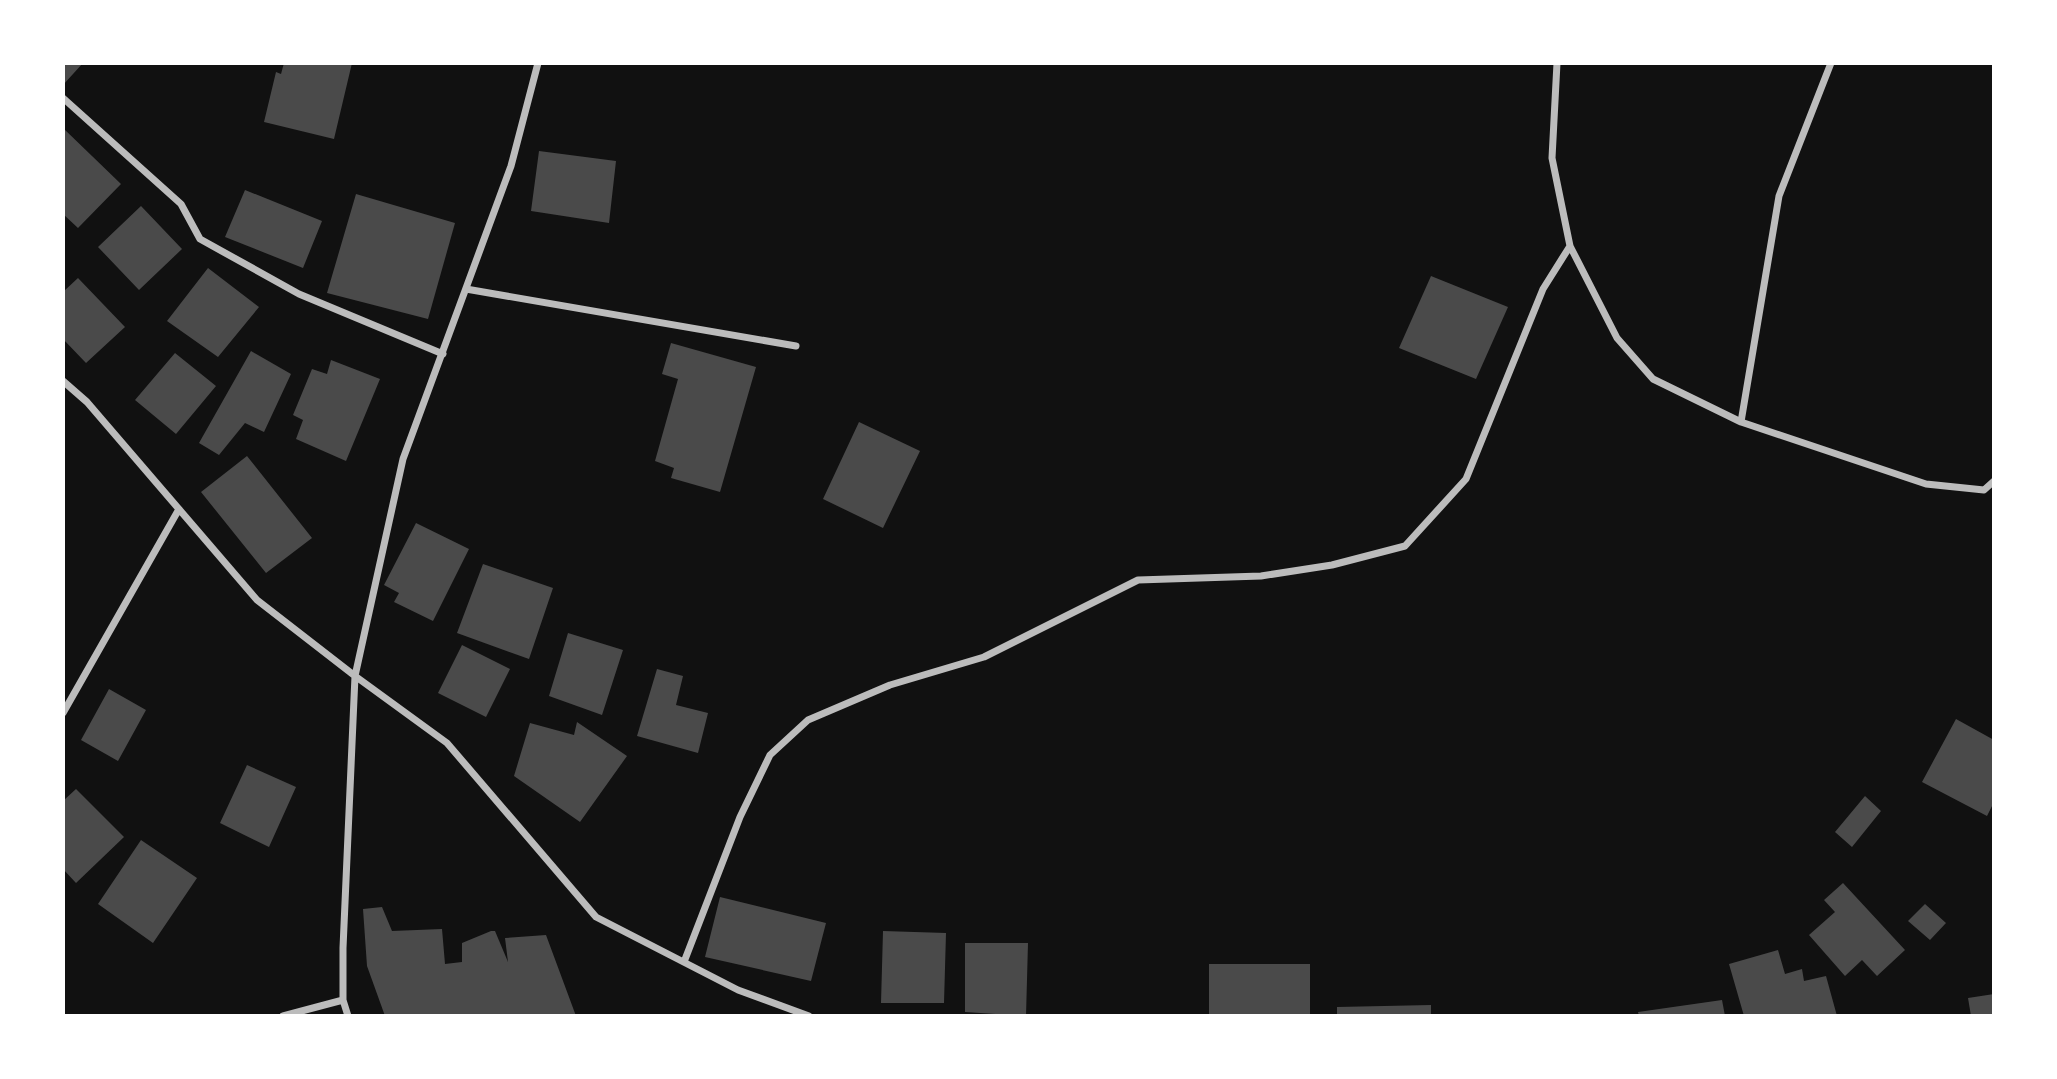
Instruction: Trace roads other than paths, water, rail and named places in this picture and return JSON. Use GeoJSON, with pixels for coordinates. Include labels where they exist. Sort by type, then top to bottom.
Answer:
{"type":"FeatureCollection","features":[{"type":"Feature","properties":{"kind":"street"},"geometry":{"type":"LineString","coordinates":[[348,1016],[343,1000],[355,676],[403,459],[511,166],[538,63]]}},
{"type":"Feature","properties":{"kind":"street"},"geometry":{"type":"LineString","coordinates":[[1556,63],[1552,158],[1570,246],[1617,338],[1653,379],[1741,422],[1926,484],[1984,490],[1994,481]]}},
{"type":"Feature","properties":{"kind":"street"},"geometry":{"type":"LineString","coordinates":[[1741,422],[1779,196],[1831,63]]}},
{"type":"Feature","properties":{"kind":"street"},"geometry":{"type":"LineString","coordinates":[[63,97],[181,204],[200,240],[299,294],[443,354]]}},
{"type":"Feature","properties":{"kind":"street"},"geometry":{"type":"LineString","coordinates":[[684,962],[740,817],[770,755],[808,720],[890,685],[984,657],[1138,580],[1261,576],[1332,565],[1405,546],[1466,479],[1543,289],[1570,246]]}},
{"type":"Feature","properties":{"kind":"street"},"geometry":{"type":"LineString","coordinates":[[466,289],[796,346]]}},
{"type":"Feature","properties":{"kind":"street"},"geometry":{"type":"LineString","coordinates":[[63,381],[87,402],[257,600],[446,743],[596,916],[738,990],[809,1016]]}},
{"type":"Feature","properties":{"kind":"street"},"geometry":{"type":"LineString","coordinates":[[63,713],[179,509]]}},
{"type":"Feature","properties":{"kind":"street"},"geometry":{"type":"LineString","coordinates":[[283,1016],[343,1000]]}}]}
